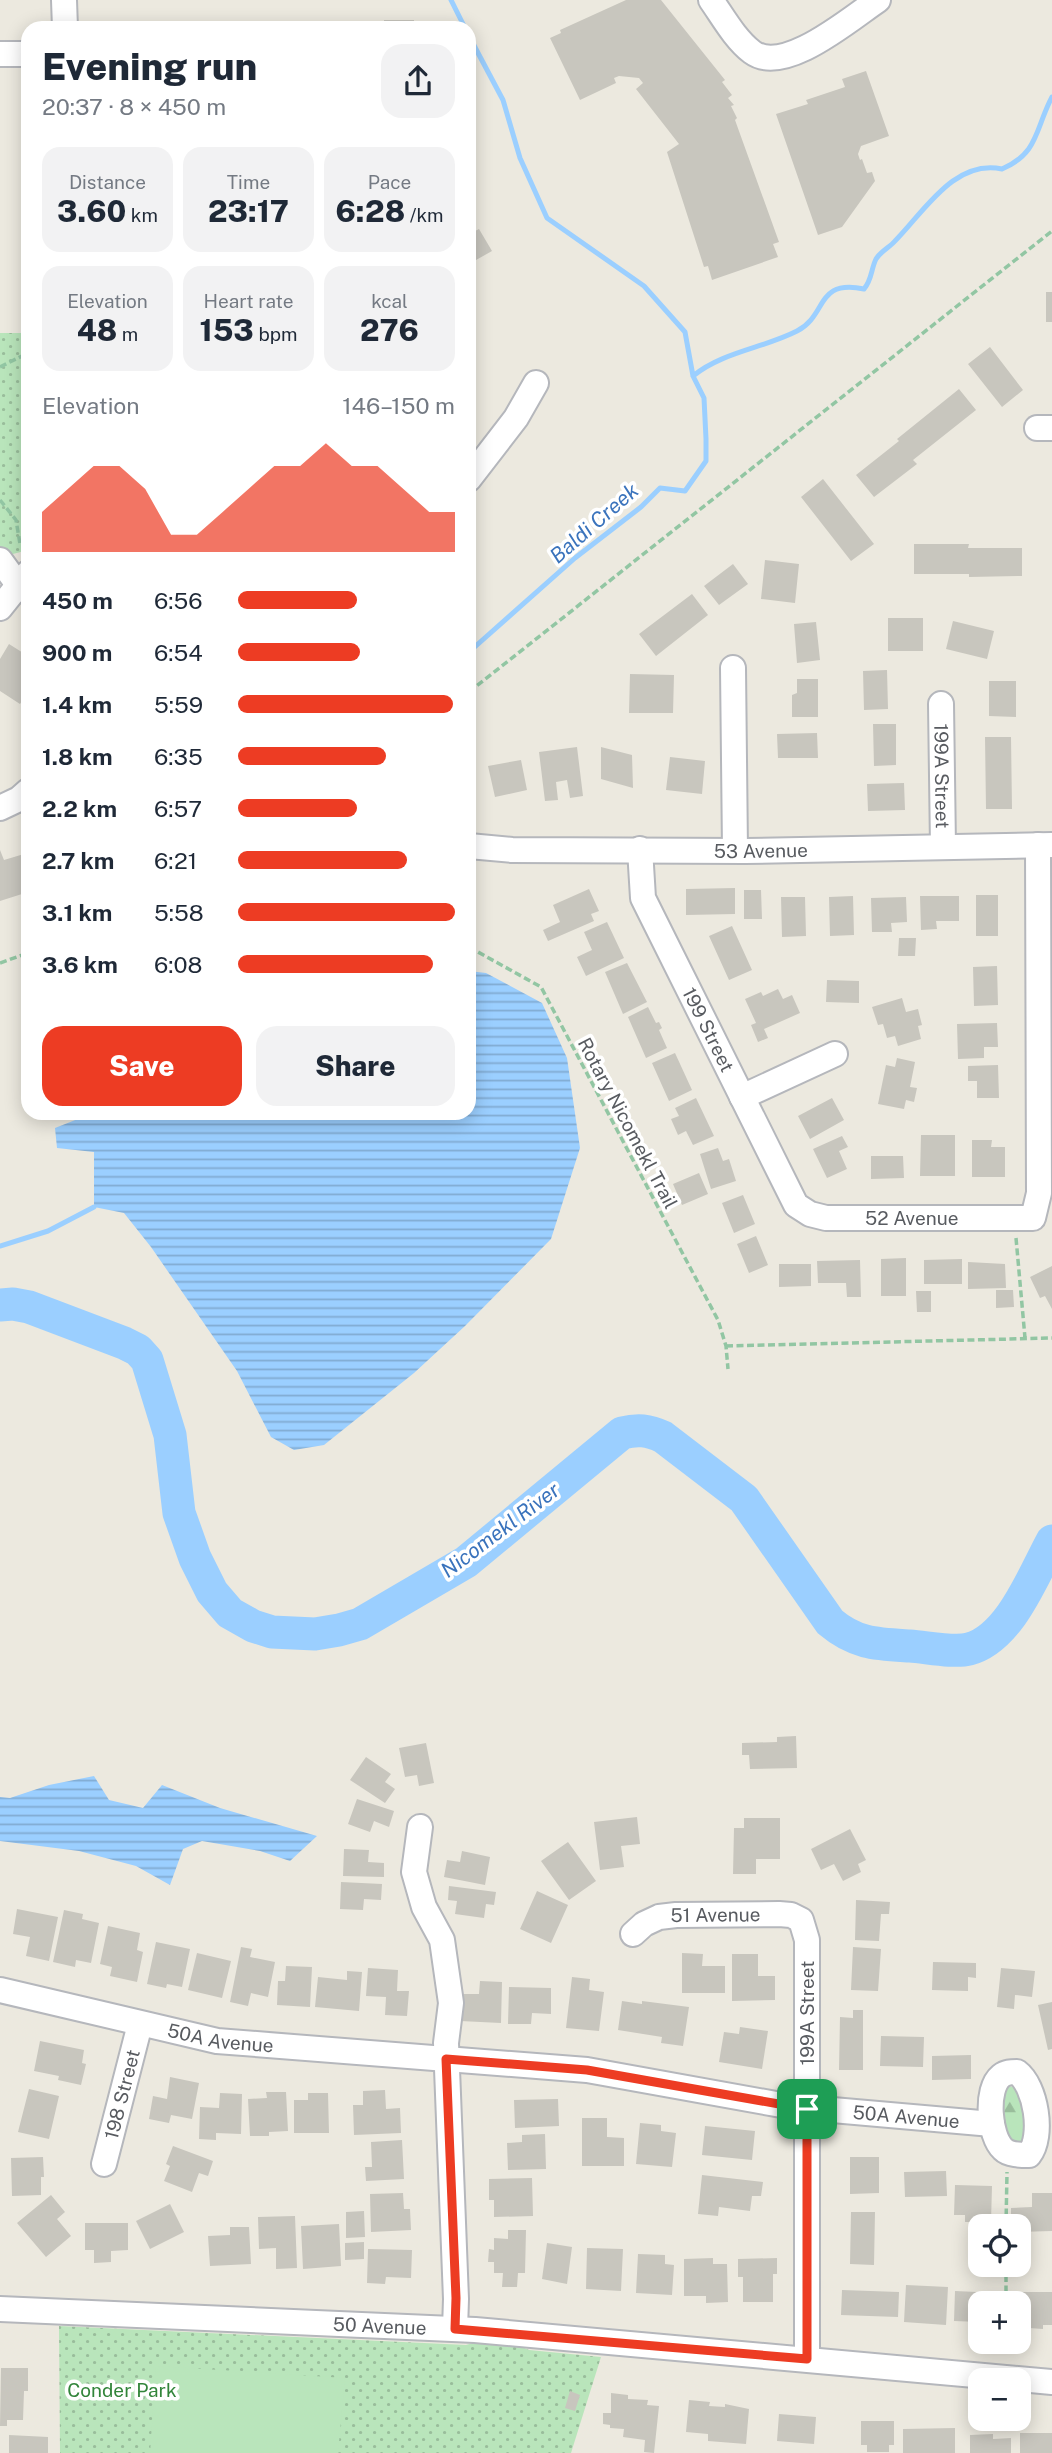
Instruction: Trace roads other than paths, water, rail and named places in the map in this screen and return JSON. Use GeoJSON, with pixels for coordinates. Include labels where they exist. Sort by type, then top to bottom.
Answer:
{"type":"FeatureCollection","features":[{"type":"Feature","properties":{"kind":"street"},"geometry":{"type":"LineString","coordinates":[[64,0],[65,21]]}},
{"type":"Feature","properties":{"kind":"street"},"geometry":{"type":"LineString","coordinates":[[711,0],[743,44],[754,54],[769,58],[788,56],[807,47],[878,0]]}},
{"type":"Feature","properties":{"kind":"street"},"geometry":{"type":"LineString","coordinates":[[0,54],[21,54]]}},
{"type":"Feature","properties":{"kind":"street"},"geometry":{"type":"LineString","coordinates":[[476,470],[516,418],[536,383]]}},
{"type":"Feature","properties":{"kind":"street"},"geometry":{"type":"LineString","coordinates":[[0,560],[19,584],[0,608]]}},
{"type":"Feature","properties":{"kind":"street"},"geometry":{"type":"LineString","coordinates":[[733,668],[735,850]]}},
{"type":"Feature","properties":{"kind":"street","name":"199A Street"},"geometry":{"type":"LineString","coordinates":[[941,704],[943,847]]}},
{"type":"Feature","properties":{"kind":"street"},"geometry":{"type":"LineString","coordinates":[[0,808],[21,797]]}},
{"type":"Feature","properties":{"kind":"street","name":"53 Avenue"},"geometry":{"type":"LineString","coordinates":[[476,847],[512,850],[735,850],[1045,845]]}},
{"type":"Feature","properties":{"kind":"street","name":"52 Avenue"},"geometry":{"type":"LineString","coordinates":[[796,1205],[810,1214],[826,1218],[1033,1218],[1039,1193],[1045,845]]}},
{"type":"Feature","properties":{"kind":"street","name":"199 Street"},"geometry":{"type":"LineString","coordinates":[[640,849],[643,898],[796,1205]]}},
{"type":"Feature","properties":{"kind":"street"},"geometry":{"type":"LineString","coordinates":[[742,1097],[835,1054]]}},
{"type":"Feature","properties":{"kind":"street"},"geometry":{"type":"LineString","coordinates":[[420,1827],[414,1872],[424,1907],[442,1941],[452,2003],[446,2059],[455,2329]]}},
{"type":"Feature","properties":{"kind":"street","name":"51 Avenue"},"geometry":{"type":"LineString","coordinates":[[633,1934],[644,1924],[659,1917],[676,1915],[779,1913],[801,1920]]}},
{"type":"Feature","properties":{"kind":"street","name":"199A Street"},"geometry":{"type":"LineString","coordinates":[[801,1920],[807,1941],[807,2359]]}},
{"type":"Feature","properties":{"kind":"street","name":"50A Avenue"},"geometry":{"type":"LineString","coordinates":[[0,1990],[217,2041],[587,2070],[807,2109],[992,2124]]}},
{"type":"Feature","properties":{"kind":"street","name":"198 Street"},"geometry":{"type":"LineString","coordinates":[[104,2164],[140,2024]]}},
{"type":"Feature","properties":{"kind":"street"},"geometry":{"type":"LineString","coordinates":[[1017,2072],[1024,2077],[1030,2088],[1038,2140],[1029,2155],[1004,2151],[998,2143],[992,2124],[990,2099],[993,2087],[999,2077],[1017,2072]]}},
{"type":"Feature","properties":{"kind":"street","name":"50 Avenue"},"geometry":{"type":"LineString","coordinates":[[0,2309],[455,2329],[1052,2382]]}},
{"type":"Feature","properties":{"kind":"water"},"geometry":{"type":"Polygon","coordinates":[[[476,972],[486,973],[542,1003],[567,1058],[580,1148],[551,1239],[414,1373],[324,1445],[294,1450],[271,1437],[237,1371],[151,1247],[124,1213],[94,1207],[94,1152],[57,1148],[55,1128],[75,1120],[476,1120],[476,972]]]}},
{"type":"Feature","properties":{"kind":"water"},"geometry":{"type":"Polygon","coordinates":[[[94,1776],[109,1800],[143,1808],[162,1785],[220,1808],[317,1836],[290,1861],[260,1851],[202,1841],[183,1849],[170,1885],[136,1866],[79,1851],[0,1841],[0,1797],[10,1798],[49,1785],[94,1776]]]}},
{"type":"Feature","properties":{"kind":"waterway"},"geometry":{"type":"LineString","coordinates":[[451,0],[462,21]]}},
{"type":"Feature","properties":{"kind":"waterway"},"geometry":{"type":"LineString","coordinates":[[476,49],[503,100],[520,158],[547,218],[644,286],[685,332],[693,376],[704,398],[706,439],[706,461],[685,491],[660,488],[641,507],[575,558],[476,646]]}},
{"type":"Feature","properties":{"kind":"waterway","name":"Baldi Creek"},"geometry":{"type":"LineString","coordinates":[[693,376],[717,361],[797,331],[807,324],[829,294],[837,289],[864,289],[878,256],[941,190],[969,172],[985,168],[1002,169],[1023,156],[1030,148],[1052,97]]}},
{"type":"Feature","properties":{"kind":"waterway","name":"Baldi Creek"},"geometry":{"type":"LineString","coordinates":[[0,1246],[48,1231],[94,1207]]}},
{"type":"Feature","properties":{"kind":"waterway","name":"Nicomekl River"},"geometry":{"type":"LineString","coordinates":[[0,1305],[29,1307],[124,1343],[138,1350],[147,1360],[170,1435],[179,1513],[195,1558],[212,1592],[230,1613],[253,1626],[272,1632],[315,1634],[360,1624],[466,1562],[622,1433],[633,1431],[663,1437],[744,1499],[830,1622],[858,1639],[956,1650],[969,1649],[984,1643],[997,1632],[1019,1604],[1052,1541]]}},
{"type":"Feature","properties":{"kind":"park label","name":"Conder Park"},"geometry":{"type":"Point","coordinates":[122,2390]}}]}
